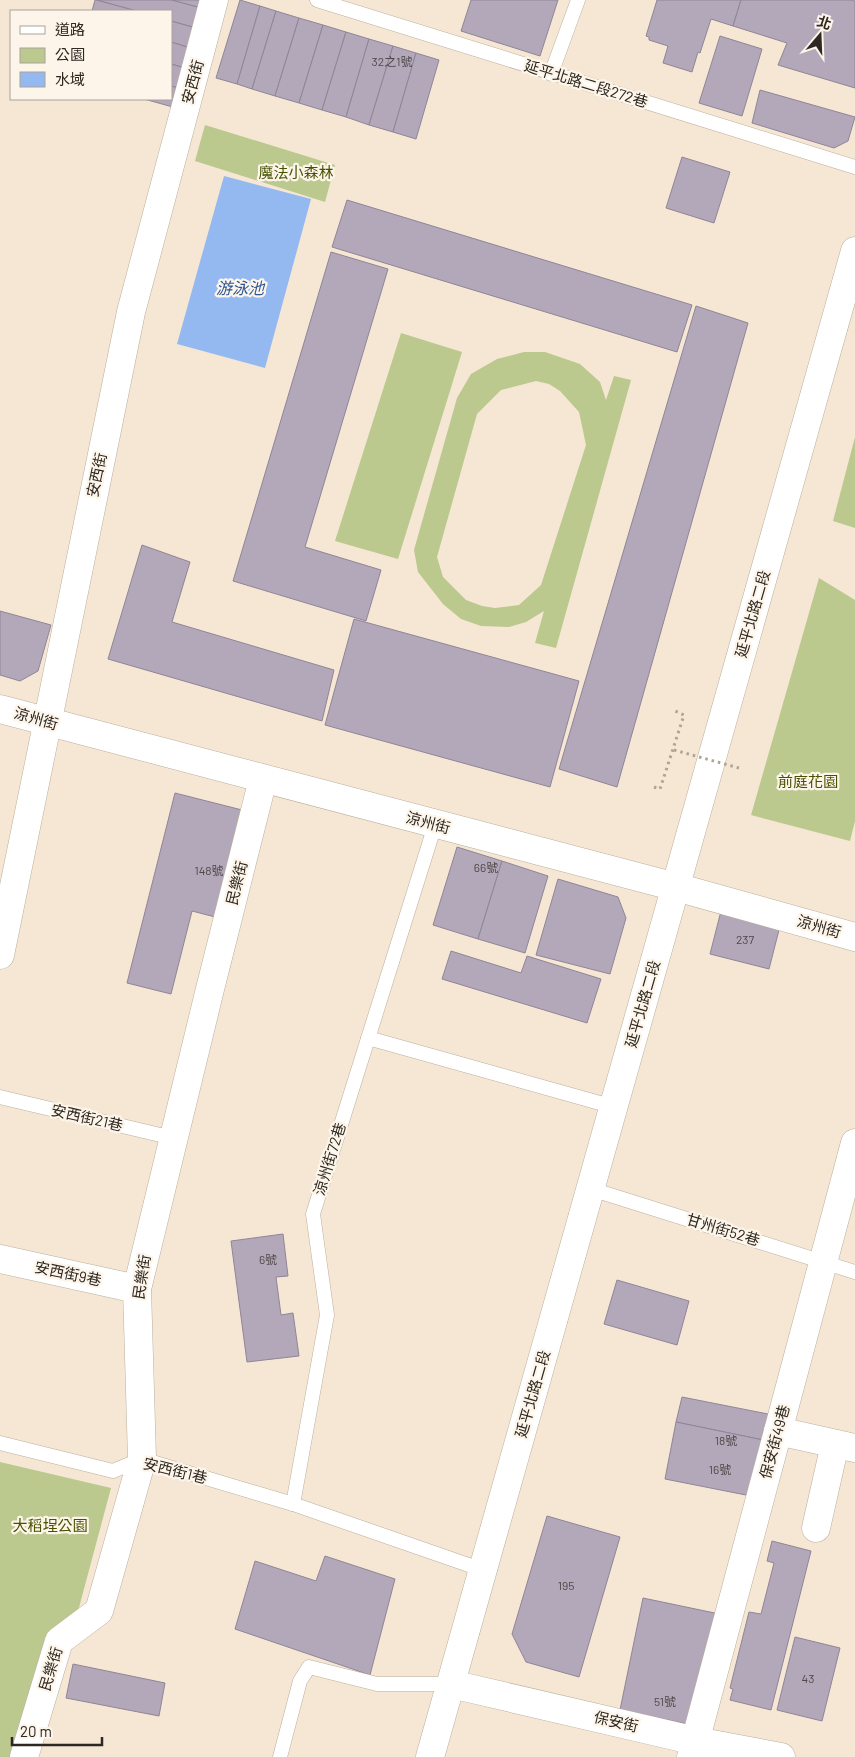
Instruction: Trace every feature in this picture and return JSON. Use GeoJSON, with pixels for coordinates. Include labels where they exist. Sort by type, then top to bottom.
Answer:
{"type":"FeatureCollection","features":[{"type":"Feature","properties":{"kind":"street","name":"安西街"},"geometry":{"type":"LineString","coordinates":[[0,955],[131,312],[214,0]]}},
{"type":"Feature","properties":{"kind":"street","name":"延平北路二段"},"geometry":{"type":"LineString","coordinates":[[430,1757],[855,251]]}},
{"type":"Feature","properties":{"kind":"street","name":"涼州街"},"geometry":{"type":"LineString","coordinates":[[0,709],[676,887],[855,937]]}},
{"type":"Feature","properties":{"kind":"street","name":"民樂街"},"geometry":{"type":"LineString","coordinates":[[24,1757],[59,1641],[99,1611],[142,1460],[136,1289],[263,779]]}},
{"type":"Feature","properties":{"kind":"street","name":"保安街49巷"},"geometry":{"type":"LineString","coordinates":[[694,1749],[855,1143]]}},
{"type":"Feature","properties":{"kind":"street","name":"安西街9巷"},"geometry":{"type":"LineString","coordinates":[[0,1259],[136,1289]]}},
{"type":"Feature","properties":{"kind":"street"},"geometry":{"type":"LineString","coordinates":[[778,1431],[845,1446],[816,1528]]}},
{"type":"Feature","properties":{"kind":"street","name":"保安街"},"geometry":{"type":"LineString","coordinates":[[451,1684],[694,1749],[770,1756]]}},
{"type":"Feature","properties":{"kind":"lane","name":"延平北路二段272巷"},"geometry":{"type":"LineString","coordinates":[[317,0],[855,167]]}},
{"type":"Feature","properties":{"kind":"lane"},"geometry":{"type":"LineString","coordinates":[[551,74],[578,0]]}},
{"type":"Feature","properties":{"kind":"lane","name":"涼州街72巷"},"geometry":{"type":"LineString","coordinates":[[293,1504],[327,1314],[314,1214],[435,825]]}},
{"type":"Feature","properties":{"kind":"lane"},"geometry":{"type":"LineString","coordinates":[[368,1038],[614,1107]]}},
{"type":"Feature","properties":{"kind":"lane","name":"安西街21巷"},"geometry":{"type":"LineString","coordinates":[[0,1097],[173,1138]]}},
{"type":"Feature","properties":{"kind":"lane","name":"甘州街52巷"},"geometry":{"type":"LineString","coordinates":[[591,1189],[855,1272]]}},
{"type":"Feature","properties":{"kind":"lane","name":"安西街1巷"},"geometry":{"type":"LineString","coordinates":[[0,1443],[113,1471],[142,1460],[293,1504],[483,1570]]}},
{"type":"Feature","properties":{"kind":"lane"},"geometry":{"type":"LineString","coordinates":[[280,1757],[300,1681],[309,1667],[378,1684],[451,1684]]}},
{"type":"Feature","properties":{"kind":"path"},"geometry":{"type":"LineString","coordinates":[[654,787],[660,790],[684,715],[673,710]]}},
{"type":"Feature","properties":{"kind":"path"},"geometry":{"type":"LineString","coordinates":[[674,750],[740,768]]}},
{"type":"Feature","properties":{"kind":"green space","name":"魔法小森林"},"geometry":{"type":"Polygon","coordinates":[[[205,125],[335,165],[325,202],[195,161],[205,125]]]}},
{"type":"Feature","properties":{"kind":"green space"},"geometry":{"type":"Polygon","coordinates":[[[401,333],[462,352],[398,559],[335,541],[401,333]]]}},
{"type":"Feature","properties":{"kind":"green space"},"geometry":{"type":"Polygon","coordinates":[[[524,352],[545,352],[580,364],[600,382],[606,400],[614,376],[631,380],[556,648],[535,643],[544,611],[526,622],[509,627],[481,626],[461,619],[443,604],[418,572],[414,550],[457,398],[471,374],[497,359],[524,352]],[[536,381],[501,390],[477,414],[437,557],[443,577],[466,600],[482,606],[495,608],[519,605],[541,585],[586,445],[579,412],[560,391],[549,384],[536,381]]]}},
{"type":"Feature","properties":{"kind":"green space"},"geometry":{"type":"Polygon","coordinates":[[[855,437],[855,528],[833,521],[855,437]]]}},
{"type":"Feature","properties":{"kind":"green space","name":"前庭花園"},"geometry":{"type":"Polygon","coordinates":[[[819,578],[855,600],[855,821],[850,841],[751,815],[819,578]]]}},
{"type":"Feature","properties":{"kind":"green space","name":"大稻埕公園"},"geometry":{"type":"Polygon","coordinates":[[[0,1462],[111,1488],[77,1615],[47,1634],[10,1757],[0,1757],[0,1462]]]}},
{"type":"Feature","properties":{"kind":"water","name":"游泳池"},"geometry":{"type":"Polygon","coordinates":[[[224,176],[311,199],[265,368],[177,344],[224,176]]]}},
{"type":"Feature","properties":{"kind":"building"},"geometry":{"type":"Polygon","coordinates":[[[95,0],[97,0],[133,10],[92,10],[95,0]]]}},
{"type":"Feature","properties":{"kind":"building"},"geometry":{"type":"Polygon","coordinates":[[[97,0],[172,0],[209,10],[203,30],[172,21],[172,10],[133,10],[97,0]]]}},
{"type":"Feature","properties":{"kind":"building"},"geometry":{"type":"Polygon","coordinates":[[[172,0],[211,0],[209,10],[172,0]]]}},
{"type":"Feature","properties":{"kind":"building"},"geometry":{"type":"Polygon","coordinates":[[[240,0],[260,6],[237,84],[216,78],[240,0]]]}},
{"type":"Feature","properties":{"kind":"building"},"geometry":{"type":"Polygon","coordinates":[[[471,0],[558,0],[540,56],[461,31],[471,0]]]}},
{"type":"Feature","properties":{"kind":"building"},"geometry":{"type":"Polygon","coordinates":[[[657,0],[741,0],[733,26],[711,19],[692,72],[663,63],[668,46],[649,40],[649,37],[646,36],[657,0]]]}},
{"type":"Feature","properties":{"kind":"building"},"geometry":{"type":"Polygon","coordinates":[[[741,0],[855,1],[855,88],[778,65],[787,43],[733,26],[741,0]]]}},
{"type":"Feature","properties":{"kind":"building"},"geometry":{"type":"Polygon","coordinates":[[[260,6],[276,11],[252,89],[237,84],[260,6]]]}},
{"type":"Feature","properties":{"kind":"building"},"geometry":{"type":"Polygon","coordinates":[[[276,11],[299,18],[275,96],[252,89],[276,11]]]}},
{"type":"Feature","properties":{"kind":"building"},"geometry":{"type":"Polygon","coordinates":[[[299,18],[323,25],[299,103],[275,96],[299,18]]]}},
{"type":"Feature","properties":{"kind":"building"},"geometry":{"type":"Polygon","coordinates":[[[172,21],[203,30],[197,50],[172,42],[172,21]]]}},
{"type":"Feature","properties":{"kind":"building"},"geometry":{"type":"Polygon","coordinates":[[[323,25],[346,32],[322,110],[299,103],[323,25]]]}},
{"type":"Feature","properties":{"kind":"building"},"geometry":{"type":"Polygon","coordinates":[[[346,32],[369,39],[346,117],[322,110],[346,32]]]}},
{"type":"Feature","properties":{"kind":"building"},"geometry":{"type":"Polygon","coordinates":[[[720,36],[762,49],[742,116],[699,103],[720,36]]]}},
{"type":"Feature","properties":{"kind":"building"},"geometry":{"type":"Polygon","coordinates":[[[369,39],[393,46],[369,125],[346,117],[369,39]]]}},
{"type":"Feature","properties":{"kind":"building"},"geometry":{"type":"Polygon","coordinates":[[[172,42],[197,50],[192,70],[172,64],[172,42]]]}},
{"type":"Feature","properties":{"kind":"building"},"geometry":{"type":"Polygon","coordinates":[[[393,46],[416,53],[393,132],[369,125],[393,46]]]}},
{"type":"Feature","properties":{"kind":"building"},"geometry":{"type":"Polygon","coordinates":[[[416,53],[439,60],[416,139],[393,132],[416,53]]]}},
{"type":"Feature","properties":{"kind":"building"},"geometry":{"type":"Polygon","coordinates":[[[172,64],[192,70],[186,90],[172,86],[172,64]]]}},
{"type":"Feature","properties":{"kind":"building"},"geometry":{"type":"Polygon","coordinates":[[[172,86],[186,90],[180,109],[148,100],[172,100],[172,86]]]}},
{"type":"Feature","properties":{"kind":"building"},"geometry":{"type":"Polygon","coordinates":[[[760,90],[855,117],[848,141],[834,148],[752,123],[760,90]]]}},
{"type":"Feature","properties":{"kind":"building"},"geometry":{"type":"Polygon","coordinates":[[[682,157],[730,172],[714,223],[666,208],[682,157]]]}},
{"type":"Feature","properties":{"kind":"building"},"geometry":{"type":"Polygon","coordinates":[[[347,200],[692,305],[677,352],[332,247],[347,200]]]}},
{"type":"Feature","properties":{"kind":"building"},"geometry":{"type":"Polygon","coordinates":[[[331,252],[388,269],[305,547],[381,570],[366,621],[233,581],[331,252]]]}},
{"type":"Feature","properties":{"kind":"building"},"geometry":{"type":"Polygon","coordinates":[[[696,306],[748,323],[617,787],[559,769],[696,306]]]}},
{"type":"Feature","properties":{"kind":"building"},"geometry":{"type":"Polygon","coordinates":[[[142,545],[190,562],[172,622],[334,670],[322,721],[108,659],[142,545]]]}},
{"type":"Feature","properties":{"kind":"building"},"geometry":{"type":"Polygon","coordinates":[[[0,611],[51,625],[38,671],[20,681],[0,675],[0,611]]]}},
{"type":"Feature","properties":{"kind":"building"},"geometry":{"type":"Polygon","coordinates":[[[354,619],[579,681],[550,787],[325,725],[354,619]]]}},
{"type":"Feature","properties":{"kind":"building"},"geometry":{"type":"Polygon","coordinates":[[[175,793],[246,811],[219,918],[192,911],[171,994],[127,983],[175,793]]]}},
{"type":"Feature","properties":{"kind":"building"},"geometry":{"type":"Polygon","coordinates":[[[457,847],[502,861],[478,939],[433,925],[457,847]]]}},
{"type":"Feature","properties":{"kind":"building"},"geometry":{"type":"Polygon","coordinates":[[[502,861],[548,876],[525,953],[478,939],[502,861]]]}},
{"type":"Feature","properties":{"kind":"building"},"geometry":{"type":"Polygon","coordinates":[[[558,879],[618,897],[626,918],[610,974],[536,955],[558,879]]]}},
{"type":"Feature","properties":{"kind":"building"},"geometry":{"type":"Polygon","coordinates":[[[721,911],[780,926],[769,969],[710,954],[721,911]]]}},
{"type":"Feature","properties":{"kind":"building"},"geometry":{"type":"Polygon","coordinates":[[[451,951],[521,973],[527,956],[601,979],[587,1023],[442,979],[451,951]]]}},
{"type":"Feature","properties":{"kind":"building"},"geometry":{"type":"Polygon","coordinates":[[[283,1234],[288,1276],[276,1277],[281,1315],[293,1313],[299,1356],[247,1362],[231,1241],[283,1234]]]}},
{"type":"Feature","properties":{"kind":"building"},"geometry":{"type":"Polygon","coordinates":[[[617,1280],[689,1301],[677,1345],[604,1324],[617,1280]]]}},
{"type":"Feature","properties":{"kind":"building"},"geometry":{"type":"Polygon","coordinates":[[[682,1397],[773,1415],[768,1441],[676,1422],[682,1397]]]}},
{"type":"Feature","properties":{"kind":"building"},"geometry":{"type":"Polygon","coordinates":[[[676,1422],[768,1441],[756,1497],[665,1479],[676,1422]]]}},
{"type":"Feature","properties":{"kind":"building"},"geometry":{"type":"Polygon","coordinates":[[[547,1516],[620,1537],[579,1677],[526,1662],[512,1634],[547,1516]]]}},
{"type":"Feature","properties":{"kind":"building"},"geometry":{"type":"Polygon","coordinates":[[[772,1541],[811,1551],[771,1710],[730,1700],[733,1689],[730,1688],[749,1612],[761,1614],[774,1563],[767,1561],[772,1541]]]}},
{"type":"Feature","properties":{"kind":"building"},"geometry":{"type":"Polygon","coordinates":[[[325,1556],[395,1579],[370,1675],[235,1629],[255,1561],[316,1581],[325,1556]]]}},
{"type":"Feature","properties":{"kind":"building"},"geometry":{"type":"Polygon","coordinates":[[[643,1598],[729,1616],[692,1725],[620,1710],[643,1598]]]}},
{"type":"Feature","properties":{"kind":"building"},"geometry":{"type":"Polygon","coordinates":[[[795,1637],[840,1648],[822,1721],[777,1710],[795,1637]]]}},
{"type":"Feature","properties":{"kind":"building"},"geometry":{"type":"Polygon","coordinates":[[[73,1664],[165,1683],[159,1716],[66,1698],[73,1664]]]}}]}
